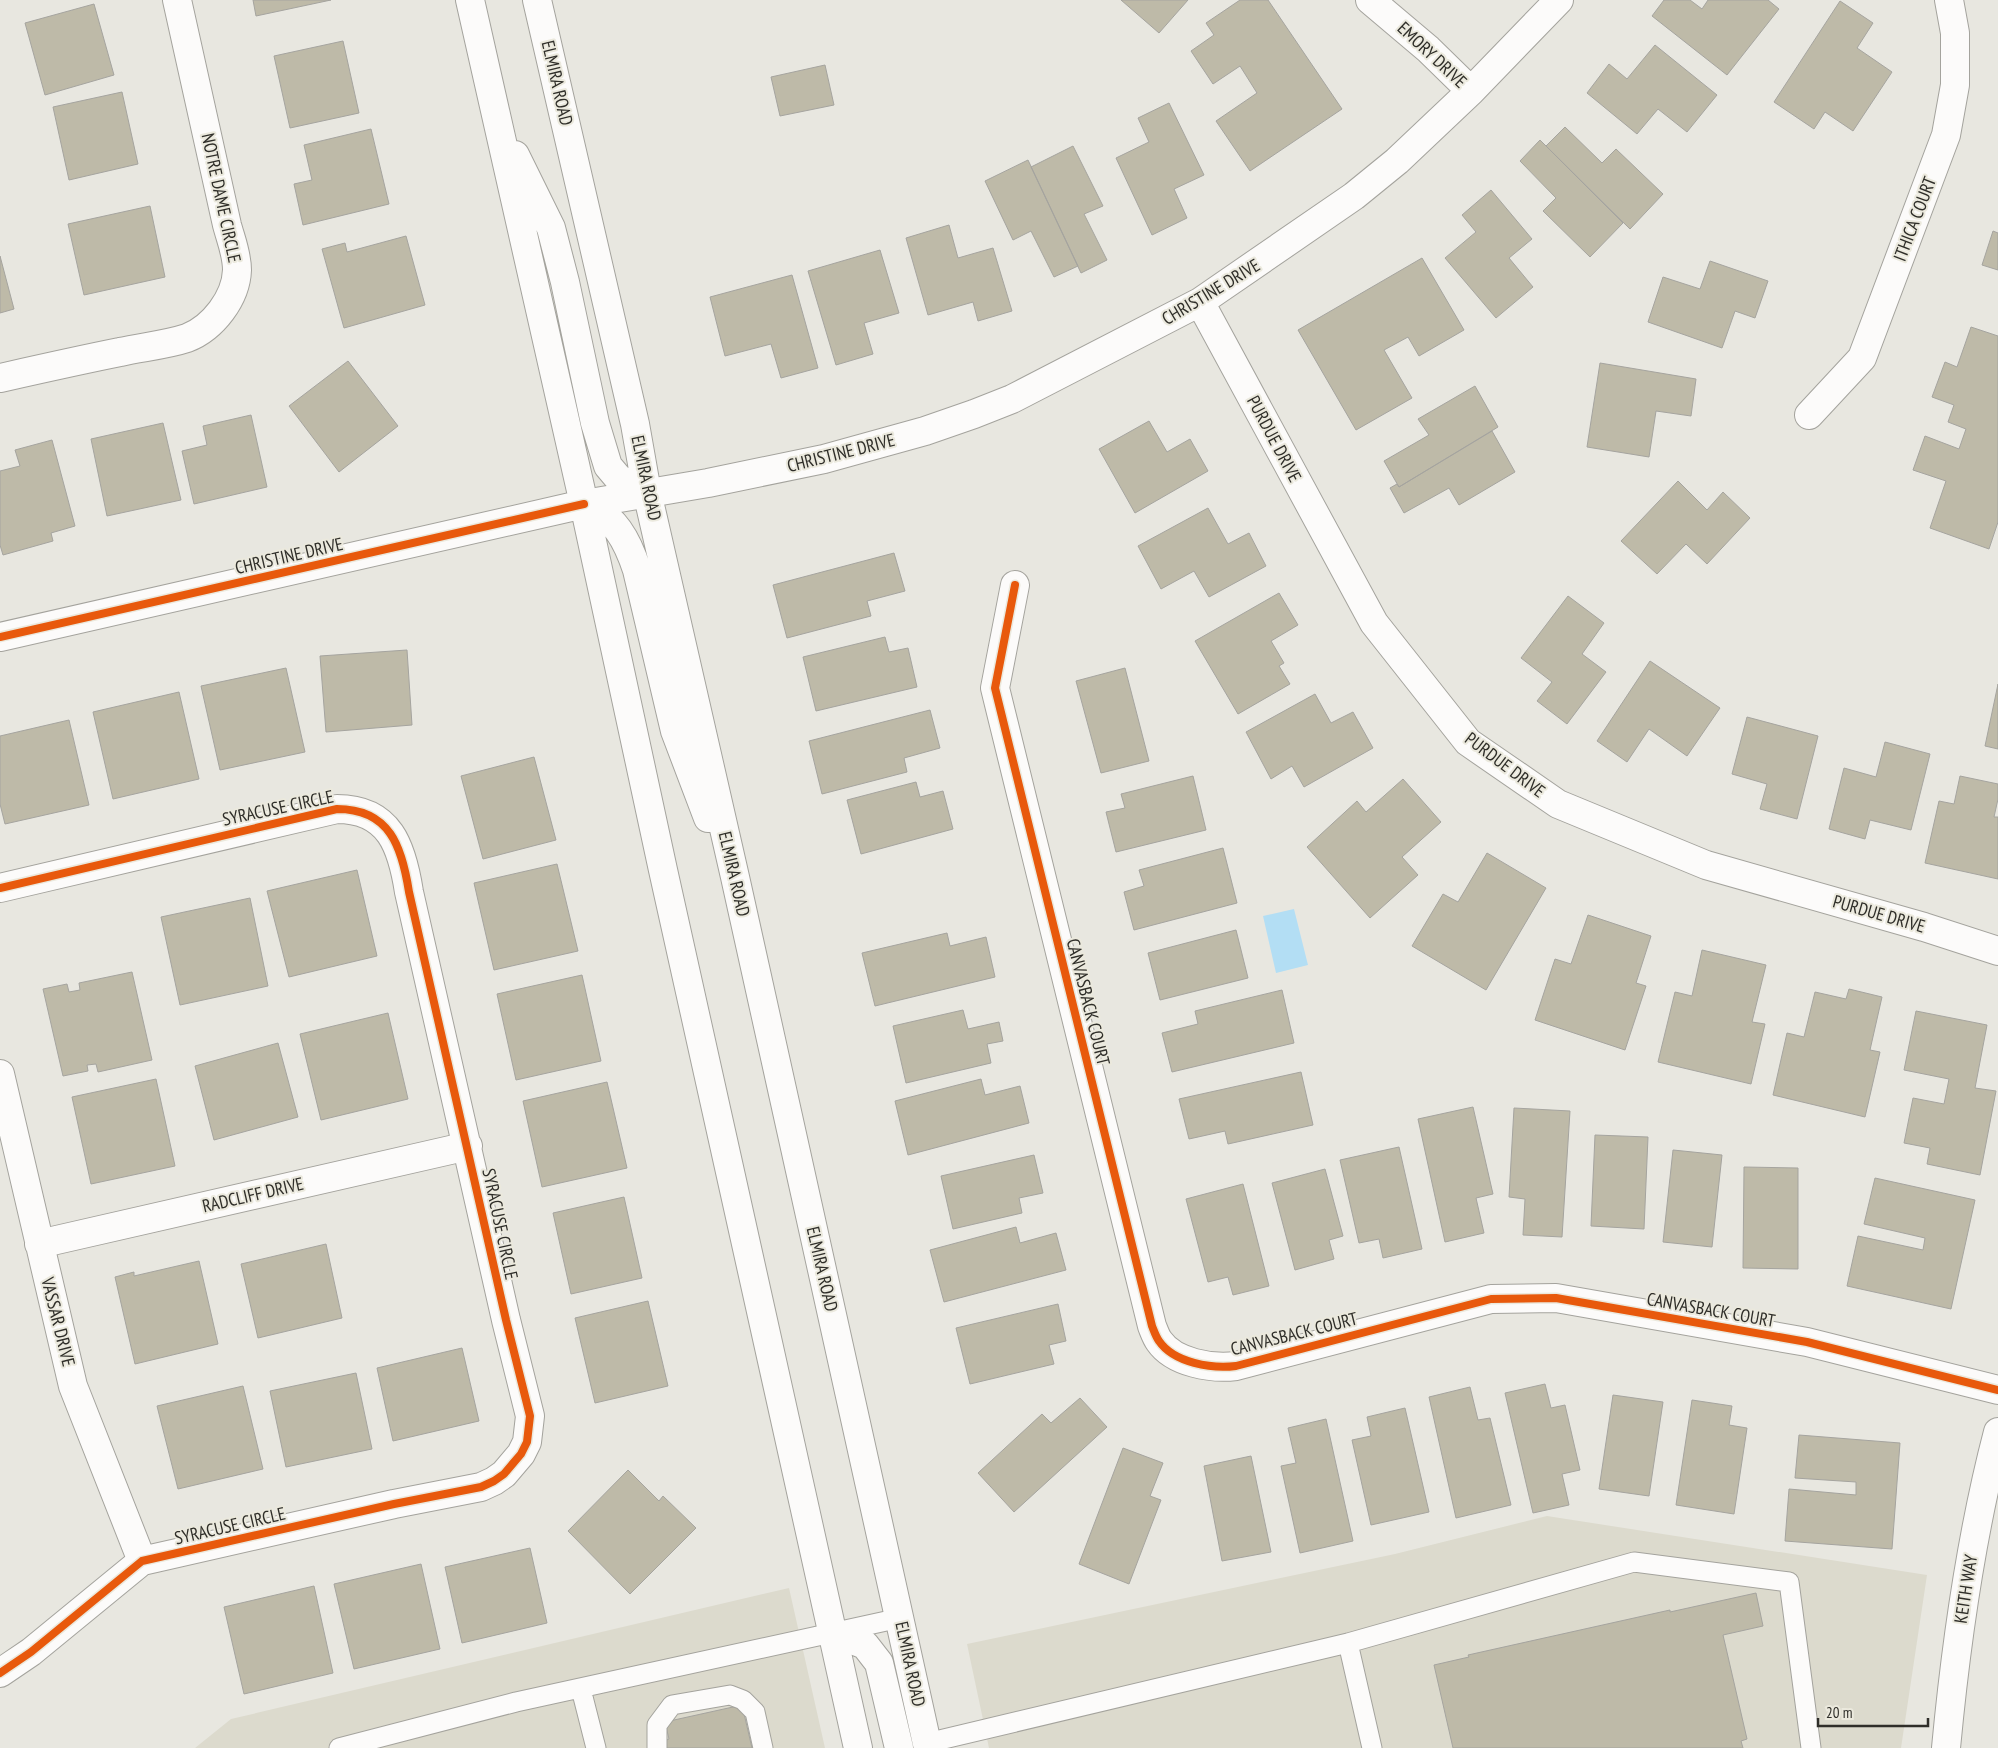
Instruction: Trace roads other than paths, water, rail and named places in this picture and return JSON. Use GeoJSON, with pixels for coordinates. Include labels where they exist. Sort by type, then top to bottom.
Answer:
{"type":"FeatureCollection","features":[{"type":"Feature","properties":{"kind":"street","name":"NOTRE DAME CIRCLE"},"geometry":{"type":"LineString","coordinates":[[0,378],[190,337],[206,327],[220,314],[228,299],[234,285],[237,270],[234,248],[227,225],[177,0]]}},
{"type":"Feature","properties":{"kind":"street"},"geometry":{"type":"LineString","coordinates":[[470,0],[584,504],[661,861],[858,1748]]}},
{"type":"Feature","properties":{"kind":"street","name":"ELMIRA ROAD"},"geometry":{"type":"LineString","coordinates":[[537,0],[635,424],[647,492],[735,878],[927,1745]]}},
{"type":"Feature","properties":{"kind":"street","name":"EMORY DRIVE"},"geometry":{"type":"LineString","coordinates":[[1370,0],[1428,50],[1471,92]]}},
{"type":"Feature","properties":{"kind":"street","name":"CHRISTINE DRIVE"},"geometry":{"type":"LineString","coordinates":[[0,638],[584,504],[708,483],[824,459],[891,442],[950,423],[1012,399],[1200,302],[1354,196],[1397,161],[1471,92],[1559,0]]}},
{"type":"Feature","properties":{"kind":"street","name":"ITHICA COURT"},"geometry":{"type":"LineString","coordinates":[[1809,415],[1862,358],[1946,135],[1955,76],[1956,33],[1949,0]]}},
{"type":"Feature","properties":{"kind":"street"},"geometry":{"type":"LineString","coordinates":[[494,109],[551,228],[565,282],[595,423],[608,466],[619,479],[647,492]]}},
{"type":"Feature","properties":{"kind":"street","name":"PURDUE DRIVE"},"geometry":{"type":"LineString","coordinates":[[1200,302],[1374,623],[1468,742],[1558,804],[1706,864],[1924,927],[1998,951]]}},
{"type":"Feature","properties":{"kind":"street"},"geometry":{"type":"LineString","coordinates":[[584,504],[598,509],[616,528],[629,546],[637,570],[675,731],[709,822],[735,878]]}},
{"type":"Feature","properties":{"kind":"street","name":"CANVASBACK COURT"},"geometry":{"type":"LineString","coordinates":[[1015,585],[995,688],[1152,1326],[1160,1342],[1171,1352],[1186,1360],[1202,1365],[1223,1368],[1492,1299],[1556,1298],[1807,1342],[1998,1390]]}},
{"type":"Feature","properties":{"kind":"street","name":"SYRACUSE CIRCLE"},"geometry":{"type":"LineString","coordinates":[[0,888],[337,809],[356,810],[373,818],[383,826],[396,842],[405,866],[411,901],[506,1320],[530,1416],[527,1442],[512,1466],[494,1481],[481,1486],[142,1561],[31,1652],[0,1673]]}},
{"type":"Feature","properties":{"kind":"street","name":"VASSAR DRIVE"},"geometry":{"type":"LineString","coordinates":[[0,1074],[73,1386],[142,1561]]}},
{"type":"Feature","properties":{"kind":"street","name":"RADCLIFF DRIVE"},"geometry":{"type":"LineString","coordinates":[[39,1244],[468,1146]]}},
{"type":"Feature","properties":{"kind":"street","name":"KEITH WAY"},"geometry":{"type":"LineString","coordinates":[[1946,1748],[1958,1640],[1968,1578],[1998,1432]]}},
{"type":"Feature","properties":{"kind":"street"},"geometry":{"type":"LineString","coordinates":[[833,1632],[865,1645],[879,1663],[899,1748]]}},
{"type":"Feature","properties":{"kind":"lane"},"geometry":{"type":"LineString","coordinates":[[927,1745],[1348,1643],[1634,1562],[1789,1582],[1811,1748]]}},
{"type":"Feature","properties":{"kind":"lane"},"geometry":{"type":"LineString","coordinates":[[339,1748],[516,1702],[900,1618]]}},
{"type":"Feature","properties":{"kind":"lane"},"geometry":{"type":"LineString","coordinates":[[1348,1643],[1372,1748]]}},
{"type":"Feature","properties":{"kind":"lane"},"geometry":{"type":"LineString","coordinates":[[581,1689],[596,1748]]}},
{"type":"Feature","properties":{"kind":"lane"},"geometry":{"type":"LineString","coordinates":[[657,1748],[657,1724],[672,1705],[730,1695],[743,1700],[755,1712],[763,1748]]}},
{"type":"Feature","properties":{"kind":"water"},"geometry":{"type":"Polygon","coordinates":[[[1294,909],[1308,965],[1276,973],[1263,916],[1294,909]]]}}]}
